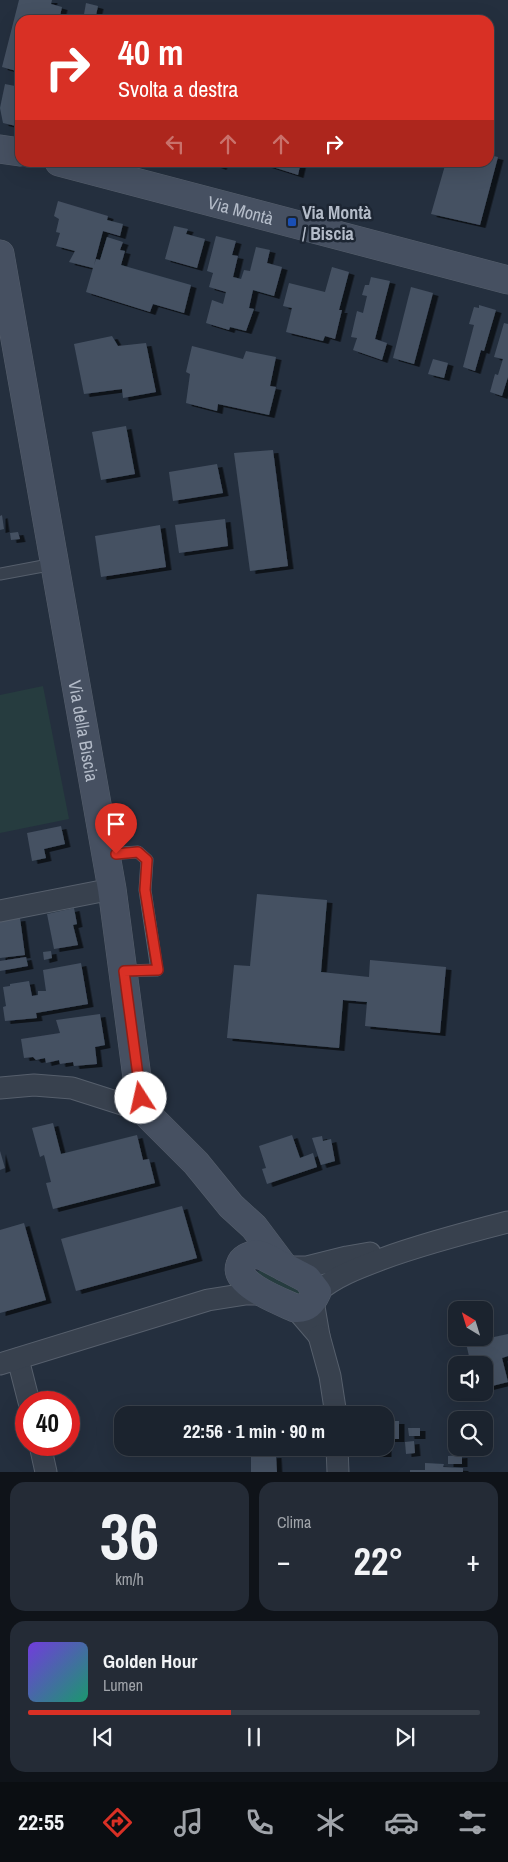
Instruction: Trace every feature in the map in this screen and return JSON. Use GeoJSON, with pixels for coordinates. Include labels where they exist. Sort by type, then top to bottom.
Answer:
{"type":"FeatureCollection","features":[{"type":"Feature","properties":{"kind":"street"},"geometry":{"type":"LineString","coordinates":[[0,148],[15,151]]}},
{"type":"Feature","properties":{"kind":"street","name":"Via Montà"},"geometry":{"type":"LineString","coordinates":[[78,167],[508,280]]}},
{"type":"Feature","properties":{"kind":"street","name":"Via della Biscia"},"geometry":{"type":"LineString","coordinates":[[0,254],[6,334],[54,564],[106,854],[124,971],[138,1085],[144,1111]]}},
{"type":"Feature","properties":{"kind":"street"},"geometry":{"type":"LineString","coordinates":[[0,911],[112,889]]}},
{"type":"Feature","properties":{"kind":"street"},"geometry":{"type":"LineString","coordinates":[[0,1088],[34,1085],[72,1088],[144,1111],[196,1163],[231,1206],[254,1227],[284,1267]]}},
{"type":"Feature","properties":{"kind":"street"},"geometry":{"type":"LineString","coordinates":[[231,1206],[241,1235],[243,1278],[248,1284],[266,1294]]}},
{"type":"Feature","properties":{"kind":"street"},"geometry":{"type":"LineString","coordinates":[[308,1301],[326,1284],[351,1270],[420,1245],[508,1222]]}},
{"type":"Feature","properties":{"kind":"street"},"geometry":{"type":"LineString","coordinates":[[284,1267],[307,1267],[347,1257],[420,1245]]}},
{"type":"Feature","properties":{"kind":"street"},"geometry":{"type":"LineString","coordinates":[[208,1300],[230,1279],[248,1256],[256,1254],[307,1279],[308,1301],[330,1376],[335,1406]]}},
{"type":"Feature","properties":{"kind":"street"},"geometry":{"type":"LineString","coordinates":[[24,1391],[9,1361],[208,1300],[246,1294],[266,1294],[308,1301]]}},
{"type":"Feature","properties":{"kind":"street"},"geometry":{"type":"LineString","coordinates":[[42,1456],[46,1472]]}},
{"type":"Feature","properties":{"kind":"street"},"geometry":{"type":"LineString","coordinates":[[337,1456],[338,1472]]}},
{"type":"Feature","properties":{"kind":"lane"},"geometry":{"type":"LineString","coordinates":[[0,574],[54,564]]}},
{"type":"Feature","properties":{"kind":"lane"},"geometry":{"type":"LineString","coordinates":[[106,854],[138,852],[147,860],[145,890],[158,970],[124,971]]}},
{"type":"Feature","properties":{"kind":"green space"},"geometry":{"type":"Polygon","coordinates":[[[43,686],[69,819],[0,833],[0,695],[43,686]]]}},
{"type":"Feature","properties":{"kind":"green space"},"geometry":{"type":"Polygon","coordinates":[[[260,1270],[302,1292],[299,1296],[257,1275],[257,1272],[260,1270]]]}},
{"type":"Feature","properties":{"kind":"building"},"geometry":{"type":"Polygon","coordinates":[[[19,0],[52,0],[51,4],[62,7],[60,15],[15,15],[19,0]]]}},
{"type":"Feature","properties":{"kind":"building"},"geometry":{"type":"Polygon","coordinates":[[[86,3],[98,6],[96,15],[84,15],[86,3]]]}},
{"type":"Feature","properties":{"kind":"building"},"geometry":{"type":"Polygon","coordinates":[[[15,16],[15,71],[2,67],[15,16]]]}},
{"type":"Feature","properties":{"kind":"building"},"geometry":{"type":"Polygon","coordinates":[[[5,84],[15,86],[15,126],[3,123],[0,108],[5,84]]]}},
{"type":"Feature","properties":{"kind":"building"},"geometry":{"type":"Polygon","coordinates":[[[494,156],[498,157],[480,225],[431,214],[445,167],[494,167],[494,156]]]}},
{"type":"Feature","properties":{"kind":"building"},"geometry":{"type":"Polygon","coordinates":[[[273,167],[300,167],[298,175],[273,167]]]}},
{"type":"Feature","properties":{"kind":"building"},"geometry":{"type":"Polygon","coordinates":[[[58,201],[108,216],[107,220],[123,224],[120,236],[103,231],[94,265],[96,259],[100,260],[107,237],[123,242],[120,250],[125,251],[121,265],[191,285],[184,313],[153,304],[150,312],[86,292],[93,268],[69,262],[75,251],[56,246],[60,233],[56,232],[59,219],[54,216],[58,201]]]}},
{"type":"Feature","properties":{"kind":"building"},"geometry":{"type":"Polygon","coordinates":[[[174,226],[188,229],[186,234],[205,239],[197,268],[165,259],[174,226]]]}},
{"type":"Feature","properties":{"kind":"building"},"geometry":{"type":"Polygon","coordinates":[[[216,236],[236,241],[232,255],[238,256],[233,277],[241,279],[244,270],[250,271],[256,247],[270,250],[267,263],[282,267],[274,296],[253,290],[249,308],[254,309],[246,331],[230,327],[229,330],[206,323],[212,300],[223,304],[226,292],[209,287],[213,273],[207,271],[216,236]]]}},
{"type":"Feature","properties":{"kind":"building"},"geometry":{"type":"Polygon","coordinates":[[[332,267],[349,272],[339,310],[342,310],[335,339],[325,336],[323,341],[286,332],[292,308],[283,306],[289,283],[325,292],[332,267]]]}},
{"type":"Feature","properties":{"kind":"building"},"geometry":{"type":"Polygon","coordinates":[[[371,277],[390,281],[375,339],[387,343],[382,360],[353,350],[357,338],[351,337],[357,311],[363,313],[367,296],[362,295],[365,285],[369,285],[371,277]]]}},
{"type":"Feature","properties":{"kind":"building"},"geometry":{"type":"Polygon","coordinates":[[[411,287],[433,293],[414,364],[393,358],[411,287]]]}},
{"type":"Feature","properties":{"kind":"building"},"geometry":{"type":"Polygon","coordinates":[[[479,305],[496,310],[484,351],[481,350],[475,371],[463,367],[474,325],[469,324],[474,307],[479,308],[479,305]]]}},
{"type":"Feature","properties":{"kind":"building"},"geometry":{"type":"Polygon","coordinates":[[[504,323],[508,324],[508,377],[502,396],[490,392],[495,374],[498,375],[503,359],[494,357],[504,323]]]}},
{"type":"Feature","properties":{"kind":"building"},"geometry":{"type":"Polygon","coordinates":[[[112,336],[118,346],[146,343],[156,392],[123,398],[122,389],[84,394],[74,344],[112,336]]]}},
{"type":"Feature","properties":{"kind":"building"},"geometry":{"type":"Polygon","coordinates":[[[192,346],[243,359],[246,351],[276,357],[270,386],[276,387],[269,415],[218,404],[217,411],[186,403],[190,374],[186,372],[192,346]]]}},
{"type":"Feature","properties":{"kind":"building"},"geometry":{"type":"Polygon","coordinates":[[[433,359],[448,363],[444,378],[428,374],[433,359]]]}},
{"type":"Feature","properties":{"kind":"building"},"geometry":{"type":"Polygon","coordinates":[[[126,426],[135,474],[101,480],[92,432],[126,426]]]}},
{"type":"Feature","properties":{"kind":"building"},"geometry":{"type":"Polygon","coordinates":[[[273,450],[288,566],[250,571],[234,453],[273,450]]]}},
{"type":"Feature","properties":{"kind":"building"},"geometry":{"type":"Polygon","coordinates":[[[217,464],[223,493],[173,501],[169,472],[217,464]]]}},
{"type":"Feature","properties":{"kind":"building"},"geometry":{"type":"Polygon","coordinates":[[[2,515],[4,529],[0,530],[0,516],[2,515]]]}},
{"type":"Feature","properties":{"kind":"building"},"geometry":{"type":"Polygon","coordinates":[[[225,519],[228,546],[179,553],[175,525],[225,519]]]}},
{"type":"Feature","properties":{"kind":"building"},"geometry":{"type":"Polygon","coordinates":[[[160,525],[166,567],[101,577],[95,536],[160,525]]]}},
{"type":"Feature","properties":{"kind":"building"},"geometry":{"type":"Polygon","coordinates":[[[18,532],[20,539],[11,540],[10,533],[18,532]]]}},
{"type":"Feature","properties":{"kind":"building"},"geometry":{"type":"Polygon","coordinates":[[[61,826],[65,844],[44,849],[46,858],[32,861],[27,833],[61,826]]]}},
{"type":"Feature","properties":{"kind":"building"},"geometry":{"type":"Polygon","coordinates":[[[257,894],[327,900],[321,972],[369,977],[370,960],[446,967],[440,1033],[365,1026],[367,1002],[343,1000],[339,1048],[227,1038],[234,965],[250,966],[257,894]]]}},
{"type":"Feature","properties":{"kind":"building"},"geometry":{"type":"Polygon","coordinates":[[[74,908],[77,924],[73,925],[78,945],[54,949],[47,914],[74,908]]]}},
{"type":"Feature","properties":{"kind":"building"},"geometry":{"type":"Polygon","coordinates":[[[20,918],[25,955],[0,958],[0,920],[20,918]]]}},
{"type":"Feature","properties":{"kind":"building"},"geometry":{"type":"Polygon","coordinates":[[[51,951],[52,958],[44,960],[43,952],[51,951]]]}},
{"type":"Feature","properties":{"kind":"building"},"geometry":{"type":"Polygon","coordinates":[[[26,957],[28,966],[0,971],[0,961],[26,957]]]}},
{"type":"Feature","properties":{"kind":"building"},"geometry":{"type":"Polygon","coordinates":[[[81,963],[88,1004],[36,1013],[37,1018],[5,1021],[3,1007],[6,1006],[3,987],[29,981],[32,996],[38,995],[38,991],[46,991],[43,970],[81,963]]]}},
{"type":"Feature","properties":{"kind":"building"},"geometry":{"type":"Polygon","coordinates":[[[100,1014],[105,1045],[95,1047],[97,1064],[74,1066],[73,1062],[60,1064],[59,1060],[46,1063],[45,1058],[36,1060],[33,1057],[24,1058],[21,1039],[60,1033],[56,1020],[100,1014]]]}},
{"type":"Feature","properties":{"kind":"building"},"geometry":{"type":"Polygon","coordinates":[[[53,1123],[61,1154],[137,1135],[143,1160],[149,1159],[155,1183],[53,1209],[46,1183],[51,1182],[44,1155],[40,1157],[32,1128],[53,1123]]]}},
{"type":"Feature","properties":{"kind":"building"},"geometry":{"type":"Polygon","coordinates":[[[292,1135],[300,1158],[313,1153],[317,1167],[267,1184],[262,1169],[266,1168],[259,1146],[292,1135]]]}},
{"type":"Feature","properties":{"kind":"building"},"geometry":{"type":"Polygon","coordinates":[[[322,1136],[323,1141],[331,1139],[335,1161],[321,1165],[312,1138],[322,1136]]]}},
{"type":"Feature","properties":{"kind":"building"},"geometry":{"type":"Polygon","coordinates":[[[0,1151],[5,1168],[0,1170],[0,1151]]]}},
{"type":"Feature","properties":{"kind":"building"},"geometry":{"type":"Polygon","coordinates":[[[182,1206],[197,1258],[76,1291],[61,1239],[182,1206]]]}},
{"type":"Feature","properties":{"kind":"building"},"geometry":{"type":"Polygon","coordinates":[[[24,1223],[46,1300],[0,1313],[0,1230],[24,1223]]]}},
{"type":"Feature","properties":{"kind":"building"},"geometry":{"type":"Polygon","coordinates":[[[508,1334],[508,1356],[502,1358],[508,1382],[493,1386],[493,1356],[469,1356],[467,1346],[493,1346],[493,1337],[508,1334]]]}},
{"type":"Feature","properties":{"kind":"building"},"geometry":{"type":"Polygon","coordinates":[[[394,1421],[399,1421],[399,1439],[394,1439],[394,1421]]]}},
{"type":"Feature","properties":{"kind":"building"},"geometry":{"type":"Polygon","coordinates":[[[408,1428],[420,1428],[420,1436],[409,1436],[408,1428]]]}},
{"type":"Feature","properties":{"kind":"building"},"geometry":{"type":"Polygon","coordinates":[[[414,1441],[415,1453],[406,1454],[405,1442],[414,1441]]]}},
{"type":"Feature","properties":{"kind":"building"},"geometry":{"type":"Polygon","coordinates":[[[251,1456],[276,1456],[277,1472],[251,1472],[251,1456]]]}},
{"type":"Feature","properties":{"kind":"building"},"geometry":{"type":"Polygon","coordinates":[[[448,1456],[462,1456],[462,1464],[448,1464],[448,1456]]]}},
{"type":"Feature","properties":{"kind":"building"},"geometry":{"type":"Polygon","coordinates":[[[425,1463],[444,1464],[443,1467],[463,1468],[463,1472],[410,1472],[410,1470],[425,1470],[425,1463]]]}},
{"type":"Feature","properties":{"kind":"place","name":"Via Montà / Biscia"},"geometry":{"type":"Point","coordinates":[292,222]}},
{"type":"Feature","properties":{"kind":"route"},"geometry":{"type":"LineString","coordinates":[[116,854],[138,852],[147,860],[148,868],[145,890],[158,970],[124,971],[141,1098]]}}]}
